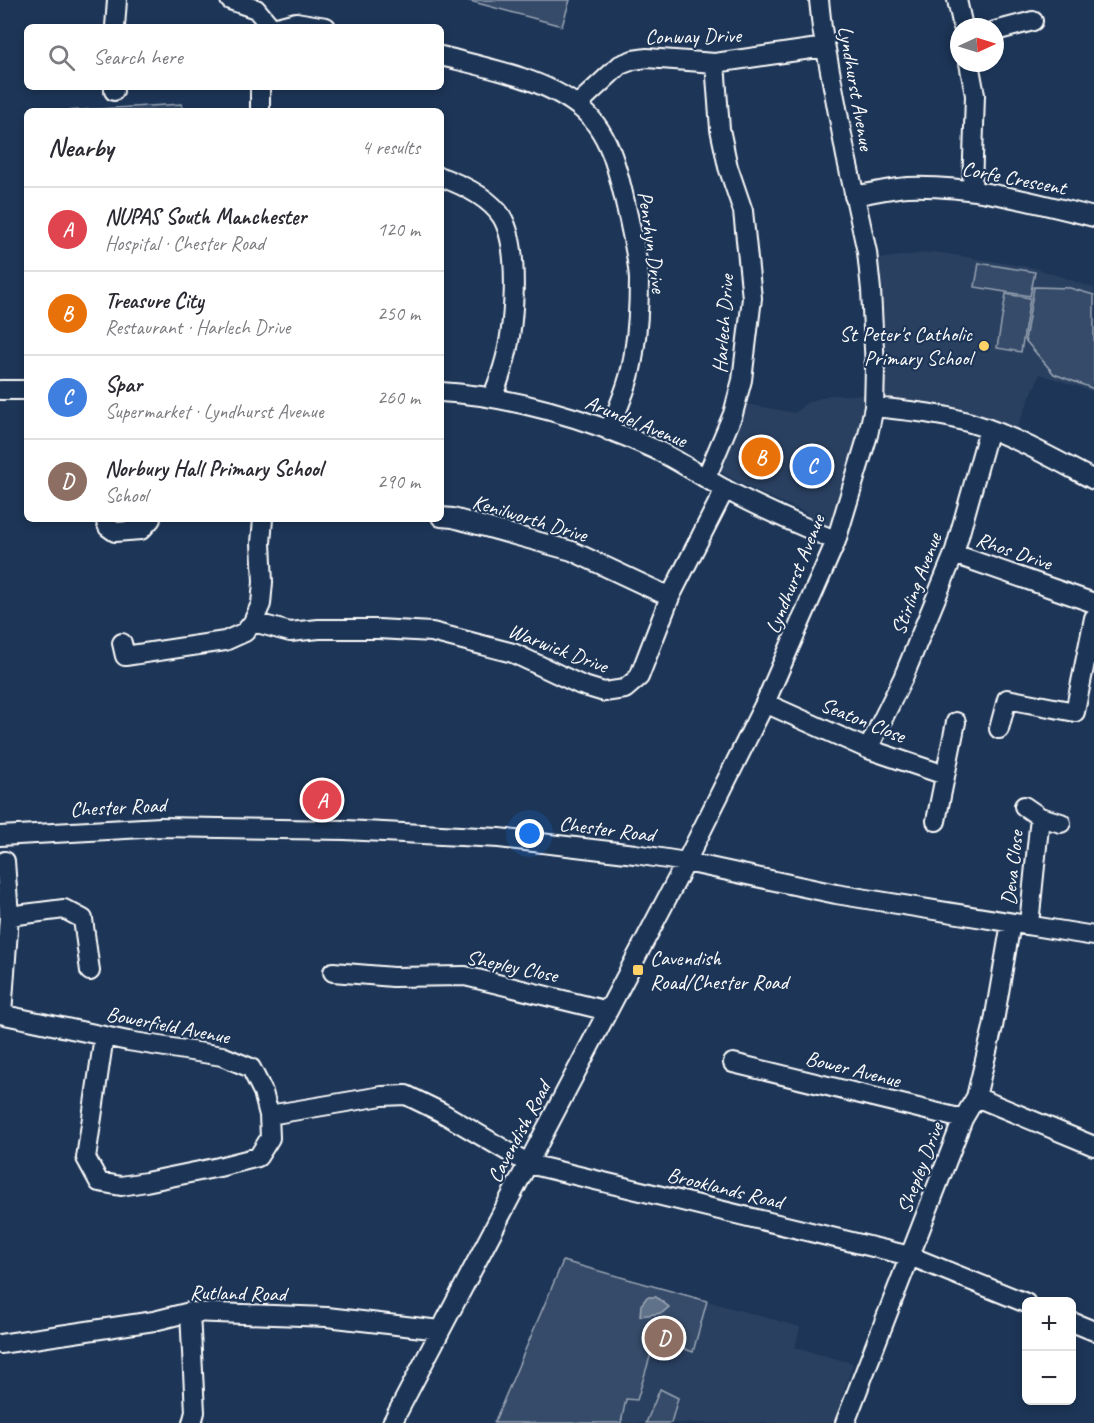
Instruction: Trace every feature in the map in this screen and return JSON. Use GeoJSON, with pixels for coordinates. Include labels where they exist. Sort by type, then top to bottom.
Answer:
{"type":"FeatureCollection","features":[{"type":"Feature","properties":{"kind":"street"},"geometry":{"type":"LineString","coordinates":[[115,24],[117,0]]}},
{"type":"Feature","properties":{"kind":"street"},"geometry":{"type":"LineString","coordinates":[[230,0],[256,9],[268,24]]}},
{"type":"Feature","properties":{"kind":"street","name":"Lyndhurst Avenue"},"geometry":{"type":"LineString","coordinates":[[686,862],[765,703],[836,540],[868,435],[874,407],[875,368],[867,252],[825,47],[819,0]]}},
{"type":"Feature","properties":{"kind":"street"},"geometry":{"type":"LineString","coordinates":[[957,0],[961,18]]}},
{"type":"Feature","properties":{"kind":"street"},"geometry":{"type":"LineString","coordinates":[[1004,29],[1033,21]]}},
{"type":"Feature","properties":{"kind":"street"},"geometry":{"type":"LineString","coordinates":[[288,24],[296,22],[308,24]]}},
{"type":"Feature","properties":{"kind":"street","name":"Conway Drive"},"geometry":{"type":"LineString","coordinates":[[577,105],[620,65],[633,60],[647,58],[715,63],[825,47]]}},
{"type":"Feature","properties":{"kind":"street"},"geometry":{"type":"LineString","coordinates":[[444,57],[523,78],[577,105]]}},
{"type":"Feature","properties":{"kind":"street","name":"Harlech Drive"},"geometry":{"type":"LineString","coordinates":[[706,478],[733,414],[739,391],[752,298],[743,212],[728,167],[720,129],[715,63]]}},
{"type":"Feature","properties":{"kind":"street"},"geometry":{"type":"LineString","coordinates":[[971,72],[975,95],[972,189]]}},
{"type":"Feature","properties":{"kind":"street"},"geometry":{"type":"LineString","coordinates":[[260,90],[260,108]]}},
{"type":"Feature","properties":{"kind":"street","name":"Penrhyn Drive"},"geometry":{"type":"LineString","coordinates":[[577,105],[593,119],[608,146],[618,172],[639,277],[634,353],[627,385],[609,431]]}},
{"type":"Feature","properties":{"kind":"street"},"geometry":{"type":"LineString","coordinates":[[444,178],[460,184],[490,203],[502,218],[510,241],[514,267],[509,333],[504,366],[492,398]]}},
{"type":"Feature","properties":{"kind":"street","name":"Corfe Crescent"},"geometry":{"type":"LineString","coordinates":[[854,196],[907,188],[972,189],[1027,200],[1094,218]]}},
{"type":"Feature","properties":{"kind":"street"},"geometry":{"type":"LineString","coordinates":[[0,390],[24,390]]}},
{"type":"Feature","properties":{"kind":"street","name":"Arundel Avenue"},"geometry":{"type":"LineString","coordinates":[[444,392],[492,398],[554,413],[609,431],[653,448],[725,489],[836,540]]}},
{"type":"Feature","properties":{"kind":"street"},"geometry":{"type":"LineString","coordinates":[[874,407],[957,419],[989,429],[1094,480]]}},
{"type":"Feature","properties":{"kind":"street","name":"Stirling Avenue"},"geometry":{"type":"LineString","coordinates":[[868,748],[903,678],[954,554],[989,429]]}},
{"type":"Feature","properties":{"kind":"street","name":"Warwick Drive"},"geometry":{"type":"LineString","coordinates":[[253,622],[290,632],[319,629],[378,629],[432,632],[513,653],[604,692],[626,689],[639,677],[670,597],[725,489]]}},
{"type":"Feature","properties":{"kind":"street","name":"Kenilworth Drive"},"geometry":{"type":"LineString","coordinates":[[444,518],[453,518],[572,551],[670,597]]}},
{"type":"Feature","properties":{"kind":"street"},"geometry":{"type":"LineString","coordinates":[[106,522],[108,527],[115,532],[141,530],[148,522]]}},
{"type":"Feature","properties":{"kind":"street"},"geometry":{"type":"LineString","coordinates":[[124,656],[225,640],[245,632],[253,622],[261,604],[263,522]]}},
{"type":"Feature","properties":{"kind":"street","name":"Rhos Drive"},"geometry":{"type":"LineString","coordinates":[[954,554],[1094,603]]}},
{"type":"Feature","properties":{"kind":"street"},"geometry":{"type":"LineString","coordinates":[[999,729],[1009,692],[1075,712],[1094,618]]}},
{"type":"Feature","properties":{"kind":"street","name":"Seaton Close"},"geometry":{"type":"LineString","coordinates":[[765,703],[868,748],[945,775]]}},
{"type":"Feature","properties":{"kind":"street"},"geometry":{"type":"LineString","coordinates":[[936,821],[956,722]]}},
{"type":"Feature","properties":{"kind":"street","name":"Deva Close"},"geometry":{"type":"LineString","coordinates":[[1023,806],[1040,817],[1061,823]]}},
{"type":"Feature","properties":{"kind":"street","name":"Deva Close"},"geometry":{"type":"LineString","coordinates":[[1020,923],[1040,817]]}},
{"type":"Feature","properties":{"kind":"street","name":"Chester Road"},"geometry":{"type":"LineString","coordinates":[[0,836],[161,827],[345,830],[499,838],[686,862],[836,894],[1094,936]]}},
{"type":"Feature","properties":{"kind":"street"},"geometry":{"type":"LineString","coordinates":[[1,1014],[9,916],[5,861]]}},
{"type":"Feature","properties":{"kind":"street","name":"Cavendish Road"},"geometry":{"type":"LineString","coordinates":[[392,1423],[686,862]]}},
{"type":"Feature","properties":{"kind":"street"},"geometry":{"type":"LineString","coordinates":[[9,916],[64,909],[83,919],[90,971]]}},
{"type":"Feature","properties":{"kind":"street","name":"Shepley Drive"},"geometry":{"type":"LineString","coordinates":[[845,1423],[963,1119],[976,1097],[1020,923]]}},
{"type":"Feature","properties":{"kind":"street","name":"Shepley Close"},"geometry":{"type":"LineString","coordinates":[[333,972],[393,977],[465,976],[609,1011]]}},
{"type":"Feature","properties":{"kind":"street","name":"Bowerfield Avenue"},"geometry":{"type":"LineString","coordinates":[[1,1014],[104,1036],[222,1056],[251,1068],[263,1092],[269,1115]]}},
{"type":"Feature","properties":{"kind":"street"},"geometry":{"type":"LineString","coordinates":[[104,1036],[86,1158],[99,1182],[121,1186],[138,1184],[219,1167],[258,1156],[270,1138],[269,1115],[382,1096],[406,1095],[441,1112],[529,1164]]}},
{"type":"Feature","properties":{"kind":"street","name":"Bower Avenue"},"geometry":{"type":"LineString","coordinates":[[733,1063],[963,1119]]}},
{"type":"Feature","properties":{"kind":"street"},"geometry":{"type":"LineString","coordinates":[[976,1097],[1094,1146]]}},
{"type":"Feature","properties":{"kind":"street","name":"Brooklands Road"},"geometry":{"type":"LineString","coordinates":[[529,1164],[910,1256],[1022,1301]]}},
{"type":"Feature","properties":{"kind":"street"},"geometry":{"type":"LineString","coordinates":[[190,1312],[195,1412],[192,1423]]}},
{"type":"Feature","properties":{"kind":"street","name":"Rutland Road"},"geometry":{"type":"LineString","coordinates":[[0,1344],[154,1321],[190,1312],[327,1317],[440,1330]]}},
{"type":"Feature","properties":{"kind":"street"},"geometry":{"type":"LineString","coordinates":[[1076,1324],[1094,1331]]}},
{"type":"Feature","properties":{"kind":"shaded area"},"geometry":{"type":"Polygon","coordinates":[[[466,0],[570,0],[562,26],[466,0]]]}},
{"type":"Feature","properties":{"kind":"shaded area"},"geometry":{"type":"Polygon","coordinates":[[[182,104],[182,108],[114,108],[182,104]]]}},
{"type":"Feature","properties":{"kind":"shaded area","name":"St Peter's Catholic Primary School"},"geometry":{"type":"Polygon","coordinates":[[[935,252],[1035,268],[1094,288],[1094,392],[1040,374],[1012,439],[874,407],[836,541],[805,512],[722,473],[723,455],[741,403],[795,413],[806,403],[830,395],[874,395],[867,260],[935,252]]]}},
{"type":"Feature","properties":{"kind":"shaded area"},"geometry":{"type":"Polygon","coordinates":[[[979,263],[1035,272],[1030,296],[975,287],[979,263]]]}},
{"type":"Feature","properties":{"kind":"shaded area"},"geometry":{"type":"Polygon","coordinates":[[[1034,287],[1070,288],[1094,295],[1094,389],[1054,374],[1025,340],[1034,287]]]}},
{"type":"Feature","properties":{"kind":"shaded area"},"geometry":{"type":"Polygon","coordinates":[[[1006,294],[1030,298],[1021,352],[997,348],[1006,294]]]}},
{"type":"Feature","properties":{"kind":"shaded area"},"geometry":{"type":"Polygon","coordinates":[[[563,1261],[800,1327],[795,1348],[853,1363],[834,1423],[494,1423],[563,1261]]]}},
{"type":"Feature","properties":{"kind":"shaded area"},"geometry":{"type":"Polygon","coordinates":[[[563,1261],[707,1301],[693,1352],[679,1347],[677,1328],[659,1327],[637,1400],[626,1399],[621,1423],[494,1423],[563,1261]]]}},
{"type":"Feature","properties":{"kind":"shaded area"},"geometry":{"type":"Polygon","coordinates":[[[647,1297],[656,1297],[669,1307],[662,1313],[640,1316],[641,1305],[647,1297]]]}},
{"type":"Feature","properties":{"kind":"shaded area"},"geometry":{"type":"Polygon","coordinates":[[[660,1389],[678,1398],[671,1423],[646,1423],[660,1389]]]}},
{"type":"Feature","properties":{"kind":"place","name":"St Peter's Catholic Primary School"},"geometry":{"type":"Point","coordinates":[984,346]}},
{"type":"Feature","properties":{"kind":"place","name":"Treasure City"},"geometry":{"type":"Point","coordinates":[761,457]}},
{"type":"Feature","properties":{"kind":"place","name":"Spar"},"geometry":{"type":"Point","coordinates":[812,466]}},
{"type":"Feature","properties":{"kind":"place","name":"NUPAS South Manchester"},"geometry":{"type":"Point","coordinates":[322,800]}},
{"type":"Feature","properties":{"kind":"place","name":"Cavendish Road/Chester Road"},"geometry":{"type":"Point","coordinates":[638,970]}},
{"type":"Feature","properties":{"kind":"place","name":"Norbury Hall Primary School"},"geometry":{"type":"Point","coordinates":[664,1338]}}]}
